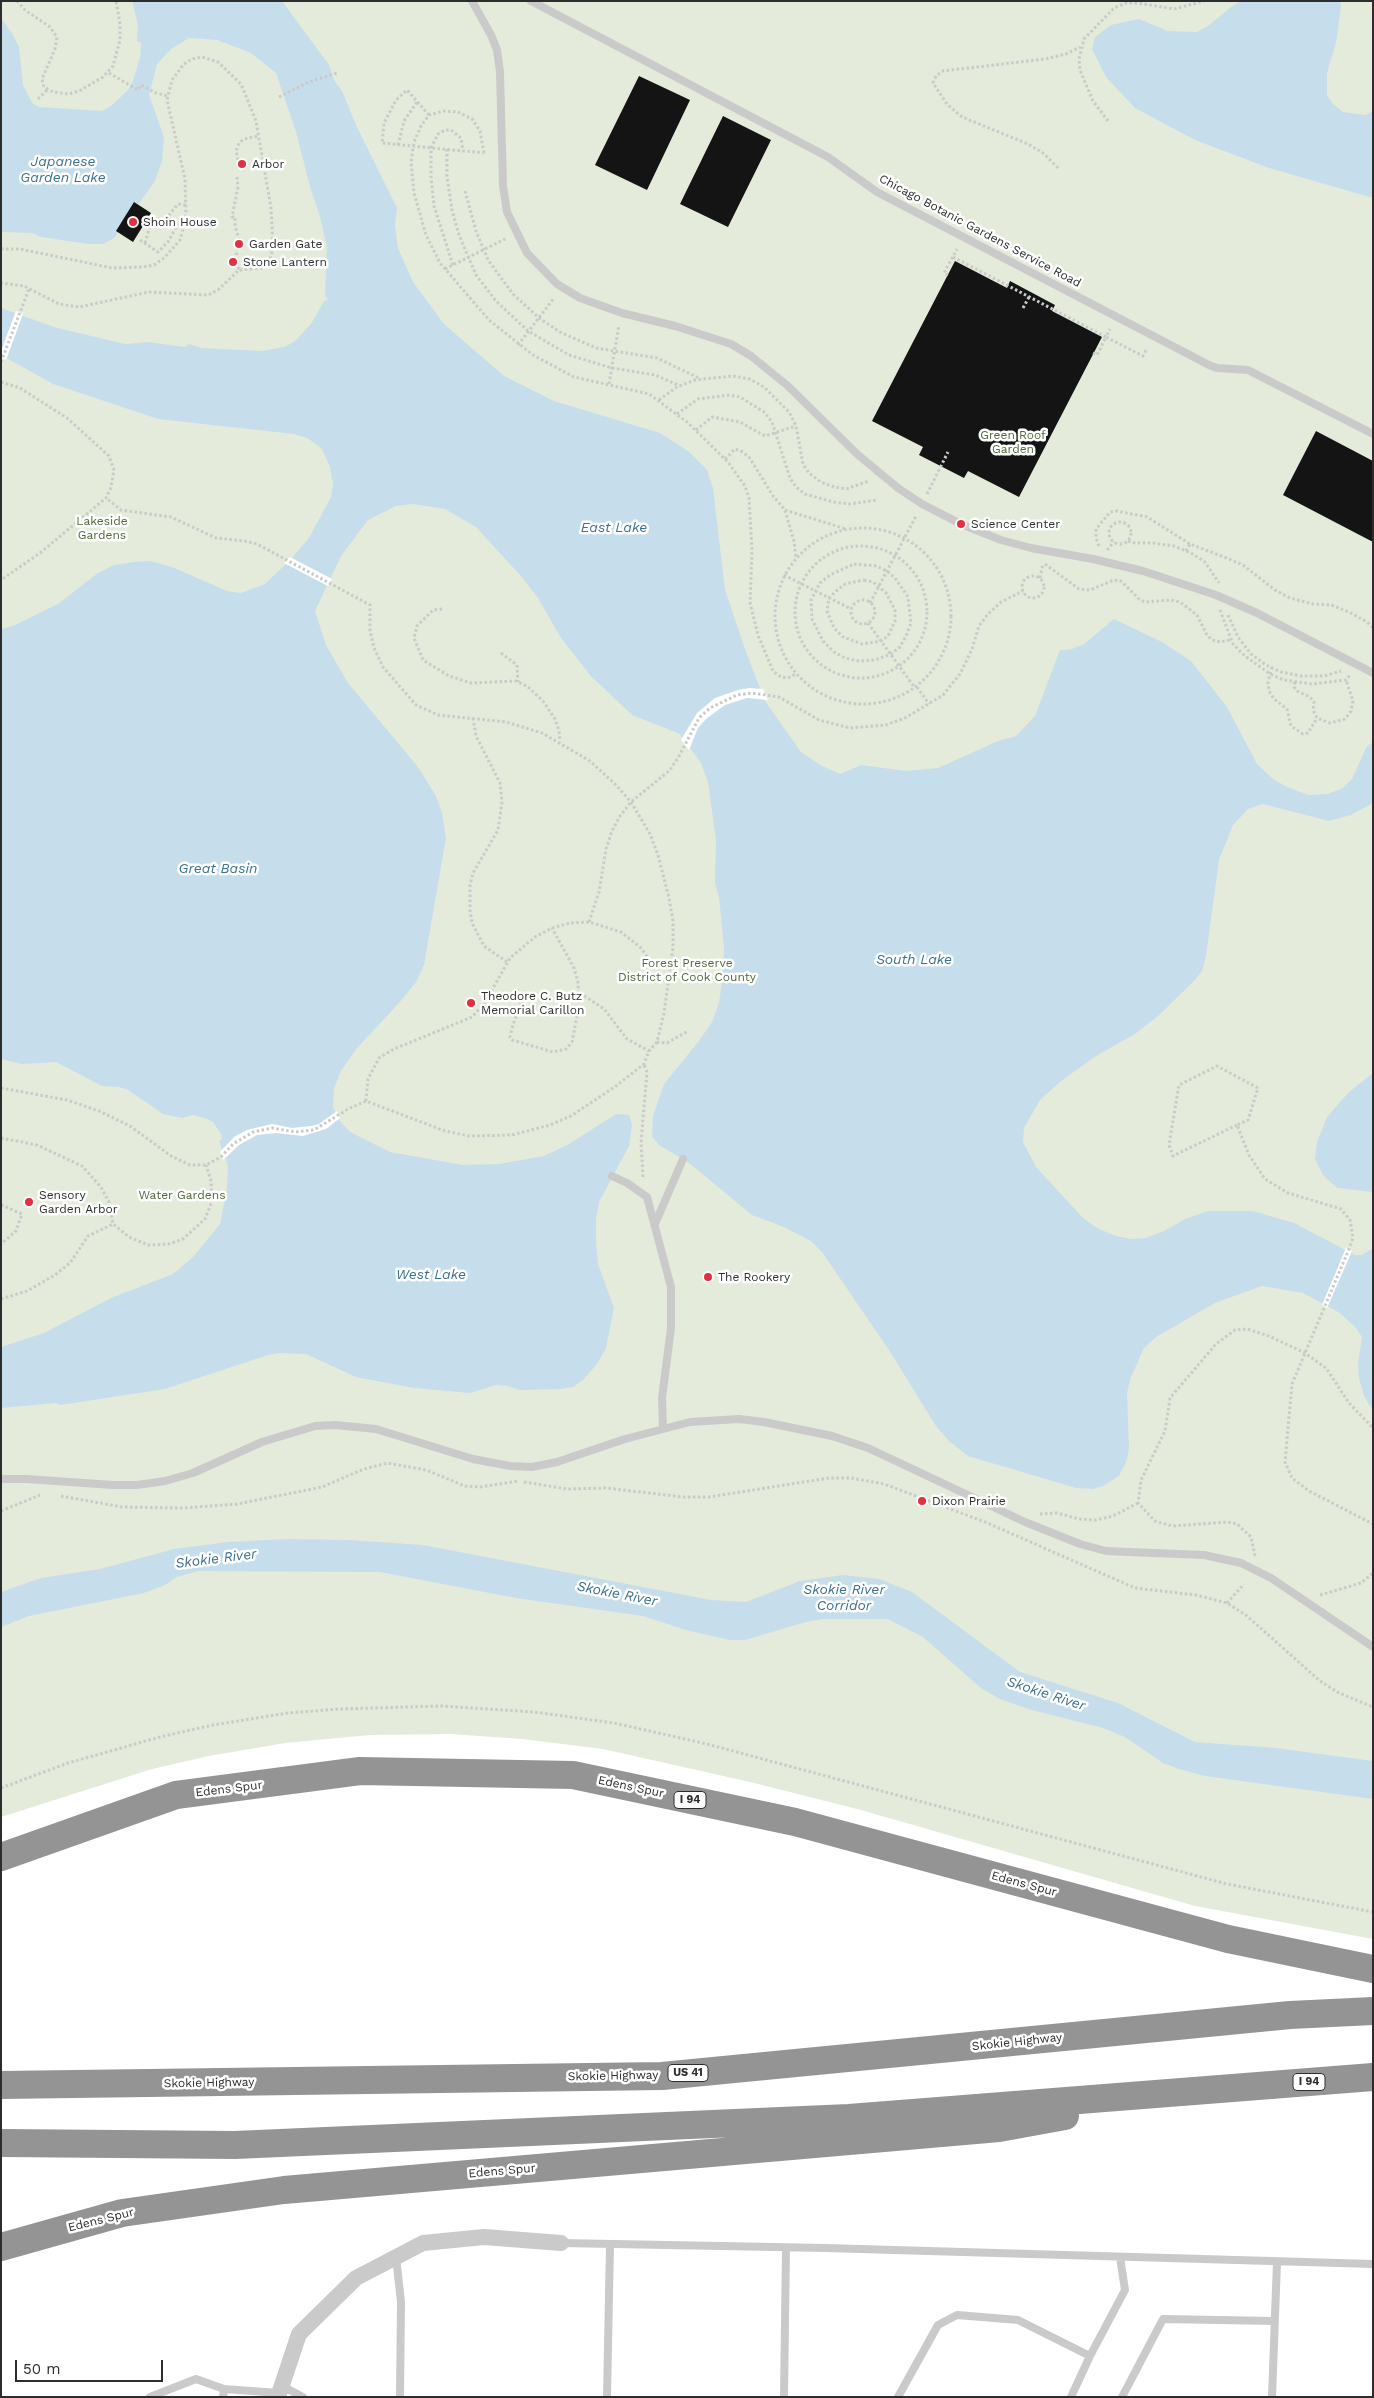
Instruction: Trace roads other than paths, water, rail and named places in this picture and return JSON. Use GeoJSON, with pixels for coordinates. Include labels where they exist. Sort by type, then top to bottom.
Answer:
{"type":"FeatureCollection","features":[{"type":"Feature","properties":{"kind":"highway","name":"Edens Spur"},"geometry":{"type":"LineString","coordinates":[[1,1858],[176,1796],[360,1771],[574,1775],[795,1822],[1228,1939],[1373,1969]]}},
{"type":"Feature","properties":{"kind":"highway","name":"Skokie Highway"},"geometry":{"type":"LineString","coordinates":[[1,2085],[662,2076],[1280,2016],[1373,2011]]}},
{"type":"Feature","properties":{"kind":"highway","name":"I 94"},"geometry":{"type":"LineString","coordinates":[[1245,2086],[1373,2077]]}},
{"type":"Feature","properties":{"kind":"highway","name":"Edens Spur"},"geometry":{"type":"LineString","coordinates":[[1,2247],[122,2213],[284,2190],[998,2128],[1245,2086]]}},
{"type":"Feature","properties":{"kind":"highway"},"geometry":{"type":"LineString","coordinates":[[1,2143],[235,2145],[839,2118],[1245,2086]]}},
{"type":"Feature","properties":{"kind":"street"},"geometry":{"type":"LineString","coordinates":[[280,2392],[299,2334],[356,2278],[423,2243],[484,2237],[561,2243]]}},
{"type":"Feature","properties":{"kind":"lane"},"geometry":{"type":"LineString","coordinates":[[472,1],[482,16],[497,50],[500,72],[503,186],[507,212],[527,253],[557,284],[580,298],[622,313],[676,326],[731,344],[751,356],[788,386],[857,454],[898,488],[922,504],[961,524],[1008,542],[1143,571],[1216,595],[1257,613],[1373,674]]}},
{"type":"Feature","properties":{"kind":"lane","name":"Chicago Botanic Gardens Service Road"},"geometry":{"type":"LineString","coordinates":[[531,1],[828,157],[877,192],[1209,365],[1217,368],[1248,370],[1373,434]]}},
{"type":"Feature","properties":{"kind":"lane"},"geometry":{"type":"LineString","coordinates":[[654,1224],[683,1160]]}},
{"type":"Feature","properties":{"kind":"lane"},"geometry":{"type":"LineString","coordinates":[[612,1176],[628,1184],[646,1197],[671,1287],[673,1306],[662,1398],[662,1428]]}},
{"type":"Feature","properties":{"kind":"lane"},"geometry":{"type":"LineString","coordinates":[[1,1479],[113,1485],[137,1485],[165,1481],[192,1473],[262,1442],[315,1426],[334,1425],[376,1429],[473,1459],[510,1466],[532,1467],[557,1462],[662,1428],[690,1422],[739,1419],[798,1428],[832,1436],[868,1448],[1025,1522],[1080,1544],[1106,1550],[1178,1553],[1225,1558],[1254,1569],[1373,1647]]}},
{"type":"Feature","properties":{"kind":"lane"},"geometry":{"type":"LineString","coordinates":[[561,2243],[1373,2264]]}},
{"type":"Feature","properties":{"kind":"lane"},"geometry":{"type":"LineString","coordinates":[[607,2397],[610,2244]]}},
{"type":"Feature","properties":{"kind":"lane"},"geometry":{"type":"LineString","coordinates":[[784,2397],[786,2248]]}},
{"type":"Feature","properties":{"kind":"lane"},"geometry":{"type":"LineString","coordinates":[[396,2257],[401,2302],[400,2397]]}},
{"type":"Feature","properties":{"kind":"lane"},"geometry":{"type":"LineString","coordinates":[[1071,2397],[1090,2356],[1125,2290],[1120,2257]]}},
{"type":"Feature","properties":{"kind":"lane"},"geometry":{"type":"LineString","coordinates":[[1272,2397],[1276,2262]]}},
{"type":"Feature","properties":{"kind":"lane"},"geometry":{"type":"LineString","coordinates":[[898,2397],[938,2325],[957,2315],[1018,2320],[1090,2356]]}},
{"type":"Feature","properties":{"kind":"lane"},"geometry":{"type":"LineString","coordinates":[[1122,2397],[1163,2318],[1275,2320]]}},
{"type":"Feature","properties":{"kind":"lane"},"geometry":{"type":"LineString","coordinates":[[150,2397],[196,2379],[224,2393],[280,2392],[303,2397]]}},
{"type":"Feature","properties":{"kind":"water"},"geometry":{"type":"Polygon","coordinates":[[[132,1],[282,1],[329,65],[334,80],[342,91],[356,125],[397,208],[395,225],[398,248],[413,282],[444,324],[504,376],[554,401],[660,433],[688,451],[707,470],[713,488],[725,590],[745,649],[765,701],[801,752],[820,765],[840,774],[861,765],[906,771],[938,768],[998,741],[1016,736],[1035,716],[1060,650],[1072,649],[1084,644],[1114,619],[1162,642],[1191,661],[1227,707],[1257,764],[1273,779],[1287,787],[1308,795],[1328,794],[1343,788],[1352,779],[1367,746],[1373,742],[1373,803],[1351,815],[1329,821],[1263,804],[1248,809],[1233,825],[1219,860],[1206,956],[1202,971],[1158,1016],[1135,1034],[1096,1056],[1061,1081],[1040,1100],[1024,1128],[1023,1142],[1036,1167],[1083,1218],[1097,1228],[1116,1236],[1132,1239],[1146,1238],[1164,1231],[1185,1219],[1208,1211],[1253,1211],[1294,1223],[1355,1255],[1362,1255],[1373,1248],[1373,1411],[1364,1396],[1359,1378],[1358,1364],[1362,1337],[1356,1328],[1340,1313],[1303,1293],[1262,1286],[1215,1303],[1156,1337],[1144,1348],[1131,1377],[1127,1393],[1129,1448],[1127,1460],[1119,1476],[1103,1486],[1093,1489],[1076,1488],[968,1456],[949,1441],[936,1426],[889,1350],[822,1252],[811,1241],[784,1227],[752,1215],[689,1163],[659,1145],[652,1136],[653,1116],[664,1084],[712,1022],[719,1003],[723,974],[724,948],[719,897],[715,883],[716,840],[708,782],[701,763],[680,734],[632,715],[590,675],[561,638],[538,598],[520,575],[476,527],[445,509],[413,504],[396,506],[368,520],[341,556],[315,611],[326,645],[348,683],[418,767],[436,796],[442,813],[446,838],[424,965],[416,982],[357,1048],[341,1071],[334,1088],[333,1107],[338,1119],[350,1132],[390,1152],[463,1165],[499,1164],[544,1156],[569,1144],[616,1114],[629,1115],[632,1125],[629,1146],[599,1202],[596,1219],[598,1264],[614,1308],[606,1348],[597,1364],[583,1380],[573,1387],[561,1389],[519,1390],[508,1386],[496,1385],[470,1393],[414,1388],[356,1377],[306,1354],[279,1353],[165,1389],[60,1405],[56,1403],[1,1408],[1,1347],[44,1333],[111,1298],[173,1274],[193,1257],[220,1224],[227,1189],[228,1165],[219,1141],[222,1139],[221,1134],[213,1122],[207,1119],[194,1115],[182,1118],[163,1114],[128,1090],[119,1087],[102,1086],[56,1062],[22,1064],[1,1059],[1,629],[13,626],[58,604],[98,573],[114,565],[150,561],[172,567],[227,591],[241,593],[265,584],[292,558],[309,538],[331,497],[333,484],[330,467],[322,449],[309,439],[294,434],[158,419],[53,384],[1,355],[1,308],[57,328],[126,344],[148,342],[185,347],[189,344],[201,348],[262,351],[284,347],[294,342],[311,324],[324,301],[328,300],[325,296],[327,247],[296,132],[276,73],[251,53],[217,40],[189,38],[171,49],[157,64],[149,95],[164,137],[162,161],[155,181],[114,238],[103,244],[88,244],[41,237],[32,233],[1,232],[1,18],[19,47],[23,85],[33,104],[40,107],[102,111],[111,106],[128,90],[133,81],[140,58],[141,43],[137,41],[138,25],[132,1]]]}},
{"type":"Feature","properties":{"kind":"water"},"geometry":{"type":"Polygon","coordinates":[[[1241,1],[1340,1],[1336,43],[1327,73],[1327,95],[1333,104],[1343,112],[1365,115],[1373,111],[1373,198],[1269,168],[1195,140],[1135,108],[1106,77],[1092,49],[1095,37],[1111,25],[1139,19],[1168,31],[1197,32],[1241,1]]]}},
{"type":"Feature","properties":{"kind":"water"},"geometry":{"type":"Polygon","coordinates":[[[1373,1073],[1373,1192],[1337,1188],[1323,1175],[1315,1159],[1317,1142],[1327,1117],[1349,1092],[1373,1073]]]}},
{"type":"Feature","properties":{"kind":"water","name":"Skokie River Corridor"},"geometry":{"type":"Polygon","coordinates":[[[287,1539],[349,1540],[423,1545],[711,1600],[746,1602],[800,1581],[843,1575],[879,1579],[912,1592],[1020,1672],[1118,1703],[1195,1742],[1276,1748],[1373,1761],[1373,1799],[1205,1776],[1179,1769],[1163,1763],[1125,1737],[1103,1728],[1032,1710],[1002,1700],[982,1689],[923,1637],[888,1619],[823,1619],[806,1622],[745,1640],[730,1640],[686,1630],[643,1616],[516,1598],[380,1572],[199,1571],[177,1577],[165,1585],[144,1593],[29,1616],[1,1627],[1,1592],[41,1578],[100,1569],[174,1549],[228,1542],[287,1539]]]}},
{"type":"Feature","properties":{"kind":"place","name":"Arbor"},"geometry":{"type":"Point","coordinates":[242,164]}},
{"type":"Feature","properties":{"kind":"place","name":"Shoin House"},"geometry":{"type":"Point","coordinates":[133,222]}},
{"type":"Feature","properties":{"kind":"place","name":"Garden Gate"},"geometry":{"type":"Point","coordinates":[239,244]}},
{"type":"Feature","properties":{"kind":"place","name":"Stone Lantern"},"geometry":{"type":"Point","coordinates":[233,262]}},
{"type":"Feature","properties":{"kind":"place","name":"Science Center"},"geometry":{"type":"Point","coordinates":[961,524]}},
{"type":"Feature","properties":{"kind":"place","name":"Theodore C. Butz Memorial Carillon"},"geometry":{"type":"Point","coordinates":[471,1003]}},
{"type":"Feature","properties":{"kind":"place","name":"Sensory Garden Arbor"},"geometry":{"type":"Point","coordinates":[29,1202]}},
{"type":"Feature","properties":{"kind":"place","name":"The Rookery"},"geometry":{"type":"Point","coordinates":[708,1277]}},
{"type":"Feature","properties":{"kind":"place","name":"Dixon Prairie"},"geometry":{"type":"Point","coordinates":[922,1501]}},
{"type":"Feature","properties":{"kind":"water label","name":"Japanese Garden Lake"},"geometry":{"type":"Point","coordinates":[63,170]}},
{"type":"Feature","properties":{"kind":"water label","name":"East Lake"},"geometry":{"type":"Point","coordinates":[614,528]}},
{"type":"Feature","properties":{"kind":"water label","name":"Great Basin"},"geometry":{"type":"Point","coordinates":[218,869]}},
{"type":"Feature","properties":{"kind":"water label","name":"South Lake"},"geometry":{"type":"Point","coordinates":[914,960]}},
{"type":"Feature","properties":{"kind":"water label","name":"West Lake"},"geometry":{"type":"Point","coordinates":[431,1275]}},
{"type":"Feature","properties":{"kind":"water label","name":"Skokie River"},"geometry":{"type":"Point","coordinates":[216,1559]}},
{"type":"Feature","properties":{"kind":"water label","name":"Skokie River"},"geometry":{"type":"Point","coordinates":[617,1594]}},
{"type":"Feature","properties":{"kind":"water label","name":"Skokie River"},"geometry":{"type":"Point","coordinates":[1046,1694]}},
{"type":"Feature","properties":{"kind":"park label","name":"Green Roof Garden"},"geometry":{"type":"Point","coordinates":[1013,442]}},
{"type":"Feature","properties":{"kind":"park label","name":"Lakeside Gardens"},"geometry":{"type":"Point","coordinates":[102,528]}},
{"type":"Feature","properties":{"kind":"park label","name":"Forest Preserve District of Cook County"},"geometry":{"type":"Point","coordinates":[687,970]}},
{"type":"Feature","properties":{"kind":"park label","name":"Water Gardens"},"geometry":{"type":"Point","coordinates":[182,1195]}}]}
